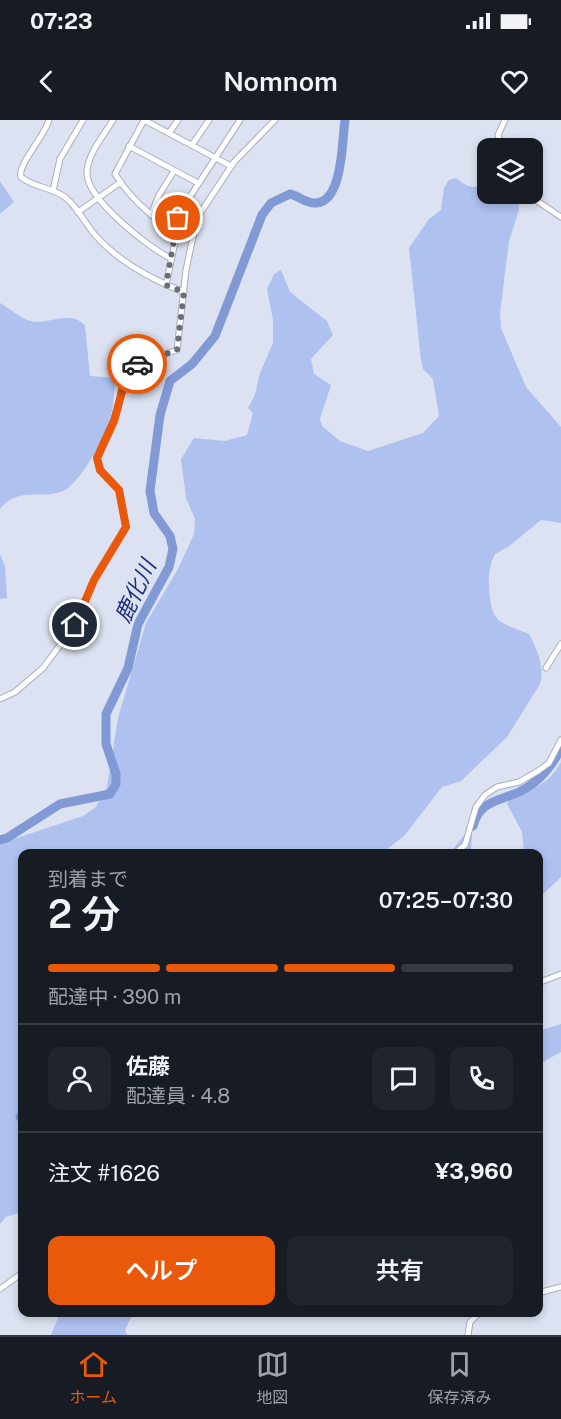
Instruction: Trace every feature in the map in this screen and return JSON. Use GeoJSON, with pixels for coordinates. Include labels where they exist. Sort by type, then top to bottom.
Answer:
{"type":"FeatureCollection","features":[{"type":"Feature","properties":{"kind":"street"},"geometry":{"type":"LineString","coordinates":[[49,120],[45,132],[19,172],[26,182],[66,198],[115,254],[142,274],[184,292]]}},
{"type":"Feature","properties":{"kind":"street"},"geometry":{"type":"LineString","coordinates":[[53,191],[60,159],[82,120]]}},
{"type":"Feature","properties":{"kind":"street"},"geometry":{"type":"LineString","coordinates":[[113,120],[87,169],[88,182],[99,197],[142,242],[170,258]]}},
{"type":"Feature","properties":{"kind":"street"},"geometry":{"type":"LineString","coordinates":[[193,237],[175,231],[152,214],[121,182],[115,172],[144,120],[231,166]]}},
{"type":"Feature","properties":{"kind":"street"},"geometry":{"type":"LineString","coordinates":[[169,133],[178,120]]}},
{"type":"Feature","properties":{"kind":"street"},"geometry":{"type":"LineString","coordinates":[[192,145],[209,120]]}},
{"type":"Feature","properties":{"kind":"street"},"geometry":{"type":"LineString","coordinates":[[166,285],[175,231],[182,209],[240,120]]}},
{"type":"Feature","properties":{"kind":"street"},"geometry":{"type":"LineString","coordinates":[[0,699],[15,692],[43,668],[75,625],[94,580],[124,532],[127,521],[119,490],[100,470],[97,458],[114,421],[127,373],[139,363],[177,350],[196,218],[231,166],[275,120]]}},
{"type":"Feature","properties":{"kind":"street"},"geometry":{"type":"LineString","coordinates":[[499,138],[498,135],[505,120]]}},
{"type":"Feature","properties":{"kind":"street"},"geometry":{"type":"LineString","coordinates":[[129,146],[198,183]]}},
{"type":"Feature","properties":{"kind":"street"},"geometry":{"type":"LineString","coordinates":[[152,214],[159,195],[174,171]]}},
{"type":"Feature","properties":{"kind":"street"},"geometry":{"type":"LineString","coordinates":[[78,212],[121,182]]}},
{"type":"Feature","properties":{"kind":"street"},"geometry":{"type":"LineString","coordinates":[[542,204],[561,217]]}},
{"type":"Feature","properties":{"kind":"street"},"geometry":{"type":"LineString","coordinates":[[546,668],[561,644]]}},
{"type":"Feature","properties":{"kind":"street"},"geometry":{"type":"LineString","coordinates":[[460,849],[465,845],[472,817],[485,795],[497,787],[519,782],[538,771],[549,763],[561,740]]}},
{"type":"Feature","properties":{"kind":"street"},"geometry":{"type":"LineString","coordinates":[[543,981],[561,974]]}},
{"type":"Feature","properties":{"kind":"street"},"geometry":{"type":"LineString","coordinates":[[0,1289],[18,1276]]}},
{"type":"Feature","properties":{"kind":"street"},"geometry":{"type":"LineString","coordinates":[[543,1292],[561,1287]]}},
{"type":"Feature","properties":{"kind":"street"},"geometry":{"type":"LineString","coordinates":[[468,1335],[470,1322],[475,1317]]}},
{"type":"Feature","properties":{"kind":"shaded area"},"geometry":{"type":"Polygon","coordinates":[[[456,178],[471,187],[477,186],[477,204],[519,204],[519,210],[509,241],[500,313],[501,328],[526,387],[561,427],[561,523],[541,520],[508,547],[495,554],[489,582],[494,614],[503,623],[529,634],[541,665],[540,684],[507,737],[461,781],[442,787],[404,836],[387,849],[18,849],[18,1213],[6,1217],[0,1224],[0,840],[17,838],[83,816],[96,807],[107,787],[118,718],[146,623],[178,569],[194,534],[195,519],[186,498],[181,459],[194,438],[225,441],[247,435],[253,413],[248,408],[255,395],[260,373],[273,343],[273,320],[267,289],[274,274],[281,270],[290,292],[327,321],[333,335],[311,359],[314,374],[331,385],[320,419],[322,426],[340,441],[368,451],[423,433],[439,416],[433,379],[423,369],[421,361],[409,248],[429,219],[441,210],[444,188],[449,180],[456,178]]]}},
{"type":"Feature","properties":{"kind":"shaded area"},"geometry":{"type":"Polygon","coordinates":[[[0,181],[14,202],[0,214],[0,181]]]}},
{"type":"Feature","properties":{"kind":"shaded area"},"geometry":{"type":"Polygon","coordinates":[[[0,303],[30,321],[73,318],[79,321],[85,326],[90,376],[115,378],[109,423],[99,445],[71,485],[57,493],[15,497],[0,509],[0,303]]]}},
{"type":"Feature","properties":{"kind":"shaded area"},"geometry":{"type":"Polygon","coordinates":[[[0,554],[5,566],[7,598],[0,599],[0,554]]]}},
{"type":"Feature","properties":{"kind":"shaded area"},"geometry":{"type":"Polygon","coordinates":[[[561,762],[561,877],[543,894],[543,849],[524,849],[522,832],[507,804],[510,797],[546,781],[557,770],[561,762]]]}},
{"type":"Feature","properties":{"kind":"shaded area"},"geometry":{"type":"Polygon","coordinates":[[[472,833],[471,849],[453,849],[465,834],[472,833]]]}},
{"type":"Feature","properties":{"kind":"shaded area"},"geometry":{"type":"Polygon","coordinates":[[[561,1024],[561,1052],[543,1062],[543,1030],[561,1024]]]}},
{"type":"Feature","properties":{"kind":"shaded area"},"geometry":{"type":"Polygon","coordinates":[[[58,1317],[131,1317],[125,1330],[127,1335],[51,1335],[58,1317]]]}},
{"type":"Feature","properties":{"kind":"waterway","name":"鹿化川"},"geometry":{"type":"LineString","coordinates":[[0,840],[7,838],[60,804],[110,794],[116,784],[116,774],[106,744],[106,714],[128,668],[138,624],[169,567],[173,549],[170,536],[154,513],[150,491],[160,415],[170,381],[192,364],[215,336],[262,215],[271,203],[290,194],[316,203],[325,200],[332,192],[340,169],[345,120]]}},
{"type":"Feature","properties":{"kind":"waterway"},"geometry":{"type":"LineString","coordinates":[[473,826],[480,811],[485,807],[519,792],[538,779],[561,748]]}},
{"type":"Feature","properties":{"kind":"way so far"},"geometry":{"type":"LineString","coordinates":[[137,364],[172,354],[177,350],[184,292],[166,285],[178,218]]}},
{"type":"Feature","properties":{"kind":"route"},"geometry":{"type":"LineString","coordinates":[[75,625],[94,580],[126,527],[127,521],[119,490],[115,483],[100,470],[97,458],[118,410],[122,385],[127,373],[137,364]]}}]}
